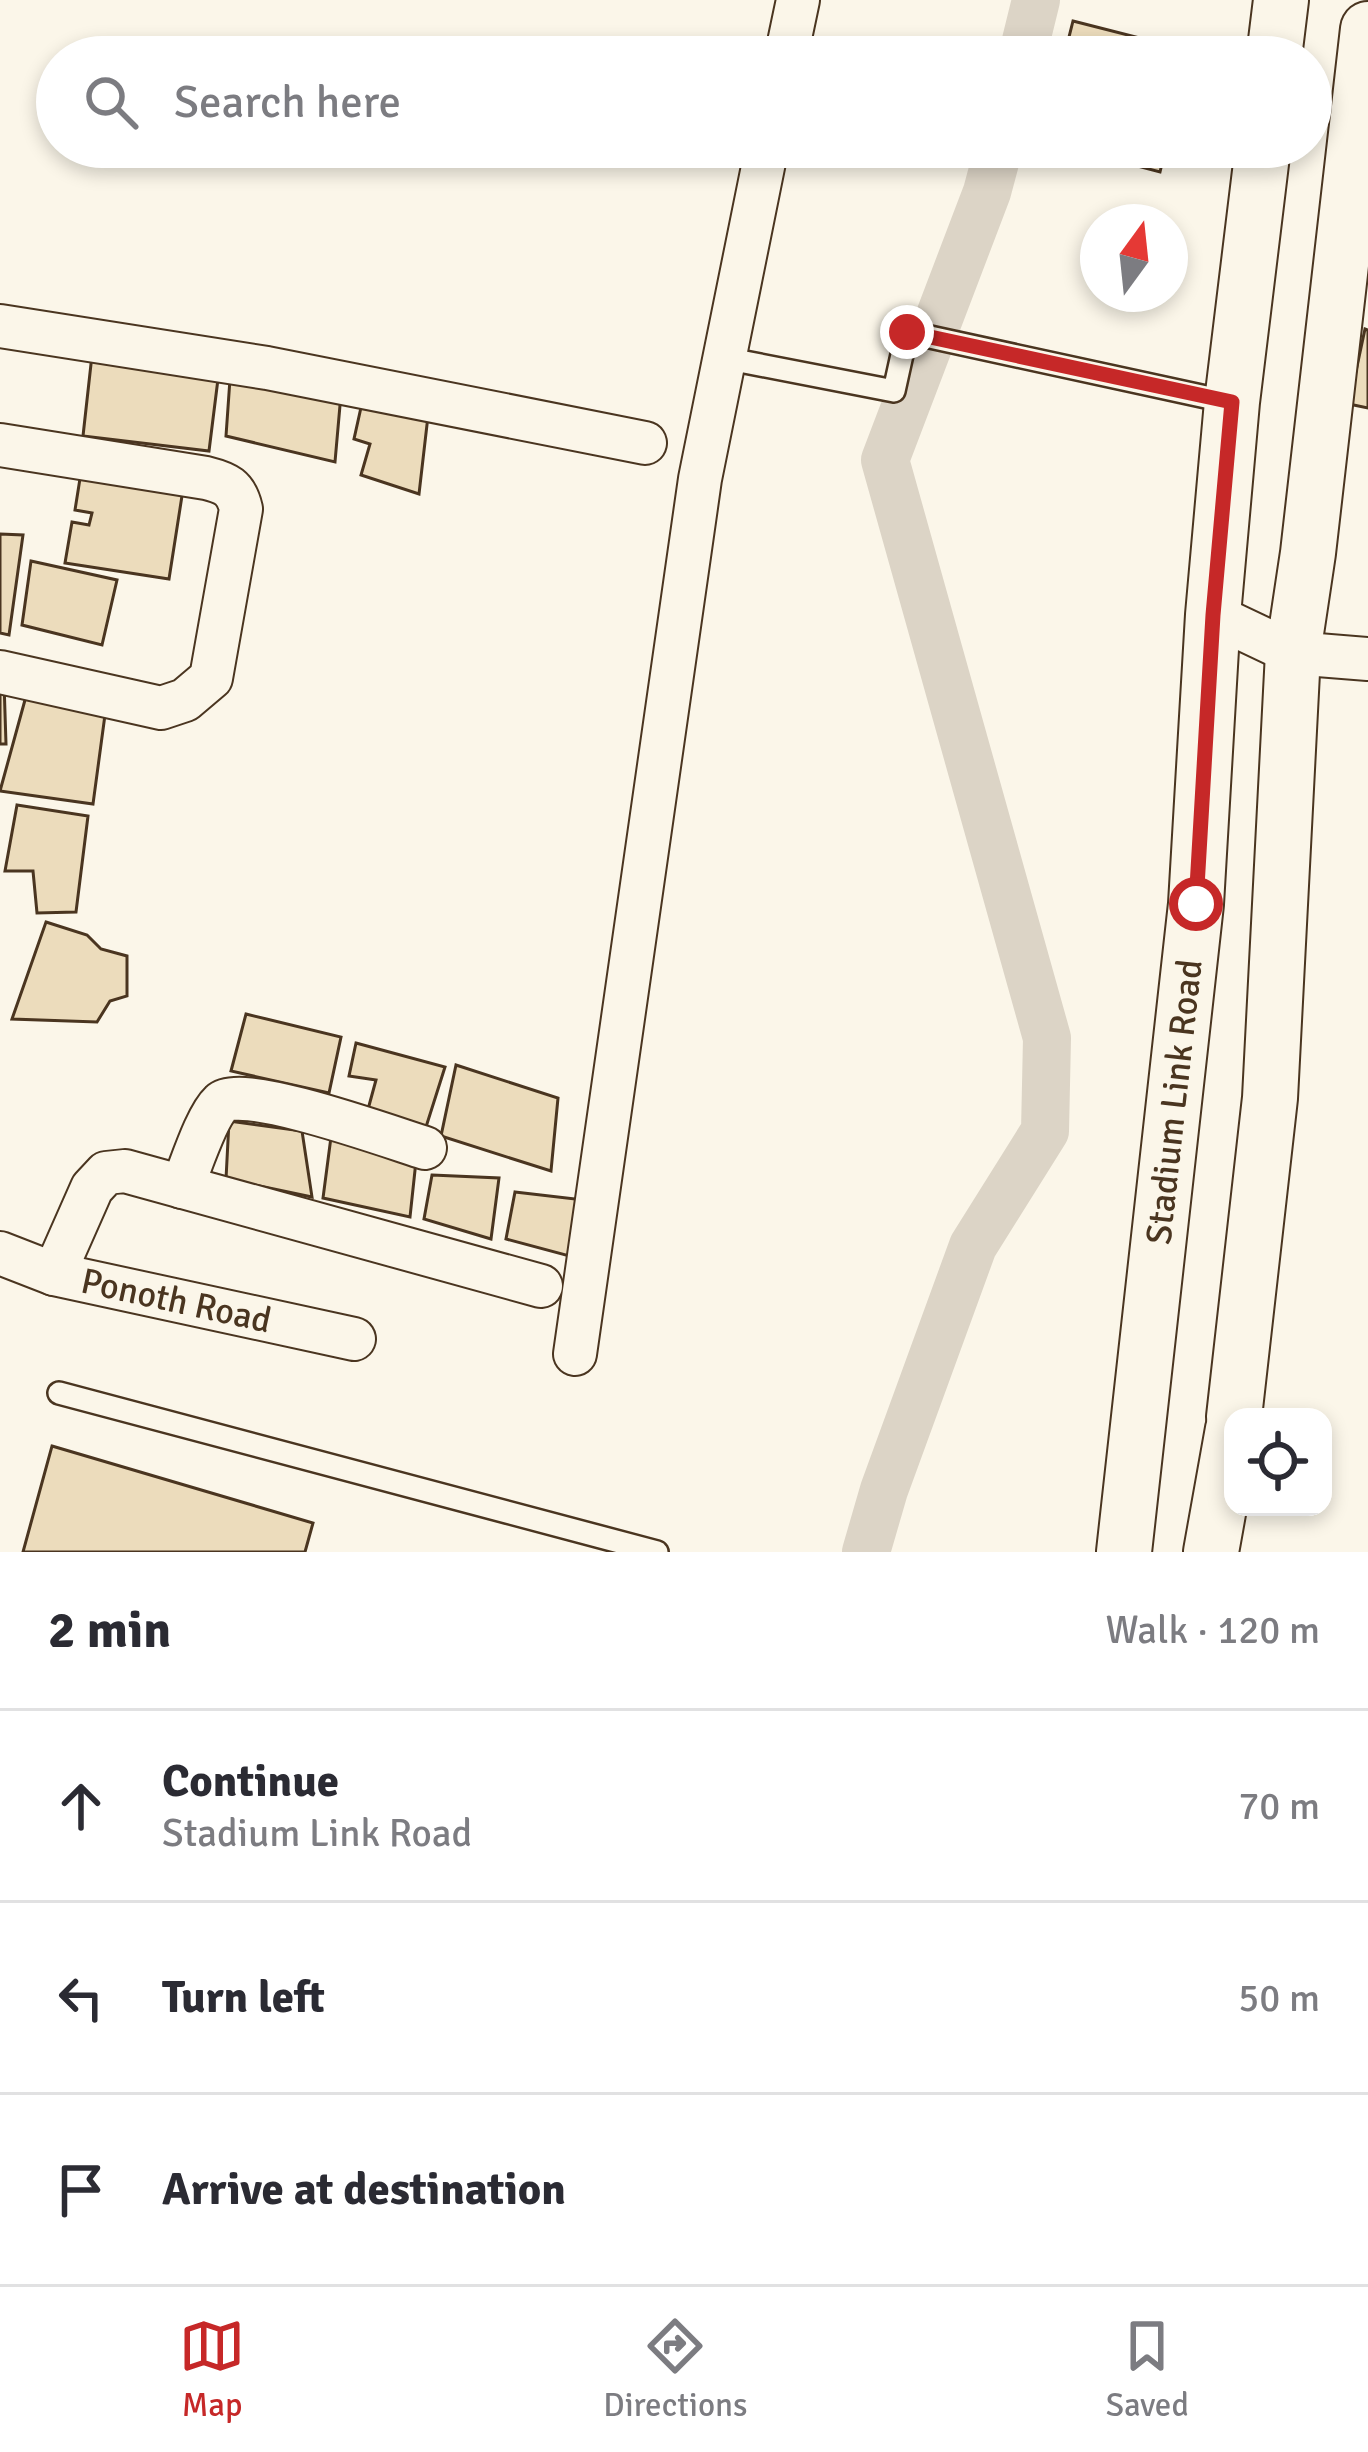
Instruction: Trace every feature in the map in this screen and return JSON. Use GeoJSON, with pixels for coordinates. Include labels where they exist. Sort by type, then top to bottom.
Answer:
{"type":"FeatureCollection","features":[{"type":"Feature","properties":{"kind":"street"},"geometry":{"type":"LineString","coordinates":[[790,36],[798,0]]}},
{"type":"Feature","properties":{"kind":"street"},"geometry":{"type":"LineString","coordinates":[[1277,36],[1281,0]]}},
{"type":"Feature","properties":{"kind":"street"},"geometry":{"type":"LineString","coordinates":[[1235,1408],[1270,1098],[1293,653],[1368,29]]}},
{"type":"Feature","properties":{"kind":"street"},"geometry":{"type":"LineString","coordinates":[[575,1354],[700,479],[763,168]]}},
{"type":"Feature","properties":{"kind":"street","name":"Stadium Link Road"},"geometry":{"type":"LineString","coordinates":[[1124,1552],[1196,904],[1213,615],[1213,397],[1259,168]]}},
{"type":"Feature","properties":{"kind":"street"},"geometry":{"type":"LineString","coordinates":[[0,326],[267,368],[645,443]]}},
{"type":"Feature","properties":{"kind":"street"},"geometry":{"type":"LineString","coordinates":[[0,446],[225,483],[238,493],[241,509],[211,677],[185,700],[161,707],[0,671]]}},
{"type":"Feature","properties":{"kind":"street"},"geometry":{"type":"LineString","coordinates":[[1213,615],[1293,653],[1368,659]]}},
{"type":"Feature","properties":{"kind":"street"},"geometry":{"type":"LineString","coordinates":[[182,1187],[218,1104],[233,1095],[425,1148]]}},
{"type":"Feature","properties":{"kind":"street"},"geometry":{"type":"LineString","coordinates":[[54,1274],[92,1188],[106,1173],[125,1171],[541,1286]]}},
{"type":"Feature","properties":{"kind":"street","name":"Ponoth Road"},"geometry":{"type":"LineString","coordinates":[[0,1253],[54,1274],[354,1339]]}},
{"type":"Feature","properties":{"kind":"street"},"geometry":{"type":"LineString","coordinates":[[1211,1552],[1224,1479]]}},
{"type":"Feature","properties":{"kind":"lane"},"geometry":{"type":"LineString","coordinates":[[724,358],[894,391],[907,332],[1213,397]]}},
{"type":"Feature","properties":{"kind":"lane"},"geometry":{"type":"LineString","coordinates":[[58,1393],[657,1552]]}},
{"type":"Feature","properties":{"kind":"building"},"geometry":{"type":"Polygon","coordinates":[[[1073,21],[1132,36],[1069,36],[1073,21]]]}},
{"type":"Feature","properties":{"kind":"building"},"geometry":{"type":"Polygon","coordinates":[[[1368,330],[1368,408],[1349,404],[1368,330]]]}},
{"type":"Feature","properties":{"kind":"building"},"geometry":{"type":"Polygon","coordinates":[[[92,355],[219,371],[209,451],[83,436],[92,355]]]}},
{"type":"Feature","properties":{"kind":"building"},"geometry":{"type":"Polygon","coordinates":[[[230,379],[341,394],[335,462],[226,436],[230,379]]]}},
{"type":"Feature","properties":{"kind":"building"},"geometry":{"type":"Polygon","coordinates":[[[362,403],[428,416],[419,494],[361,475],[370,444],[354,439],[362,403]]]}},
{"type":"Feature","properties":{"kind":"building"},"geometry":{"type":"Polygon","coordinates":[[[82,466],[184,483],[169,579],[65,563],[72,522],[89,525],[92,513],[75,510],[82,466]]]}},
{"type":"Feature","properties":{"kind":"building"},"geometry":{"type":"Polygon","coordinates":[[[0,534],[23,535],[9,635],[0,633],[0,534]]]}},
{"type":"Feature","properties":{"kind":"building"},"geometry":{"type":"Polygon","coordinates":[[[31,561],[117,580],[102,645],[22,625],[31,561]]]}},
{"type":"Feature","properties":{"kind":"building"},"geometry":{"type":"Polygon","coordinates":[[[0,682],[4,682],[6,744],[0,744],[0,682]]]}},
{"type":"Feature","properties":{"kind":"building"},"geometry":{"type":"Polygon","coordinates":[[[28,689],[107,700],[93,804],[0,791],[28,689]]]}},
{"type":"Feature","properties":{"kind":"building"},"geometry":{"type":"Polygon","coordinates":[[[17,805],[88,816],[76,912],[37,913],[33,871],[5,871],[17,805]]]}},
{"type":"Feature","properties":{"kind":"building"},"geometry":{"type":"Polygon","coordinates":[[[46,922],[87,935],[101,949],[127,956],[127,996],[110,1001],[97,1022],[12,1019],[46,922]]]}},
{"type":"Feature","properties":{"kind":"building"},"geometry":{"type":"Polygon","coordinates":[[[246,1014],[341,1037],[329,1093],[231,1071],[246,1014]]]}},
{"type":"Feature","properties":{"kind":"building"},"geometry":{"type":"Polygon","coordinates":[[[356,1043],[445,1067],[426,1127],[367,1113],[376,1080],[349,1076],[356,1043]]]}},
{"type":"Feature","properties":{"kind":"building"},"geometry":{"type":"Polygon","coordinates":[[[456,1065],[558,1098],[551,1171],[441,1136],[456,1065]]]}},
{"type":"Feature","properties":{"kind":"building"},"geometry":{"type":"Polygon","coordinates":[[[229,1121],[302,1131],[312,1197],[226,1179],[229,1121]]]}},
{"type":"Feature","properties":{"kind":"building"},"geometry":{"type":"Polygon","coordinates":[[[331,1137],[416,1161],[410,1217],[323,1198],[331,1137]]]}},
{"type":"Feature","properties":{"kind":"building"},"geometry":{"type":"Polygon","coordinates":[[[432,1175],[499,1178],[491,1239],[424,1219],[432,1175]]]}},
{"type":"Feature","properties":{"kind":"building"},"geometry":{"type":"Polygon","coordinates":[[[515,1192],[584,1200],[573,1257],[506,1239],[515,1192]]]}},
{"type":"Feature","properties":{"kind":"building"},"geometry":{"type":"Polygon","coordinates":[[[52,1446],[313,1523],[305,1552],[23,1552],[52,1446]]]}},
{"type":"Feature","properties":{"kind":"waterway"},"geometry":{"type":"LineString","coordinates":[[1027,36],[1036,0]]}},
{"type":"Feature","properties":{"kind":"waterway"},"geometry":{"type":"LineString","coordinates":[[866,1552],[973,1246],[1045,1131],[1047,1038],[885,460],[993,168]]}},
{"type":"Feature","properties":{"kind":"route"},"geometry":{"type":"LineString","coordinates":[[907,332],[1232,402],[1213,615],[1196,904]]}}]}
